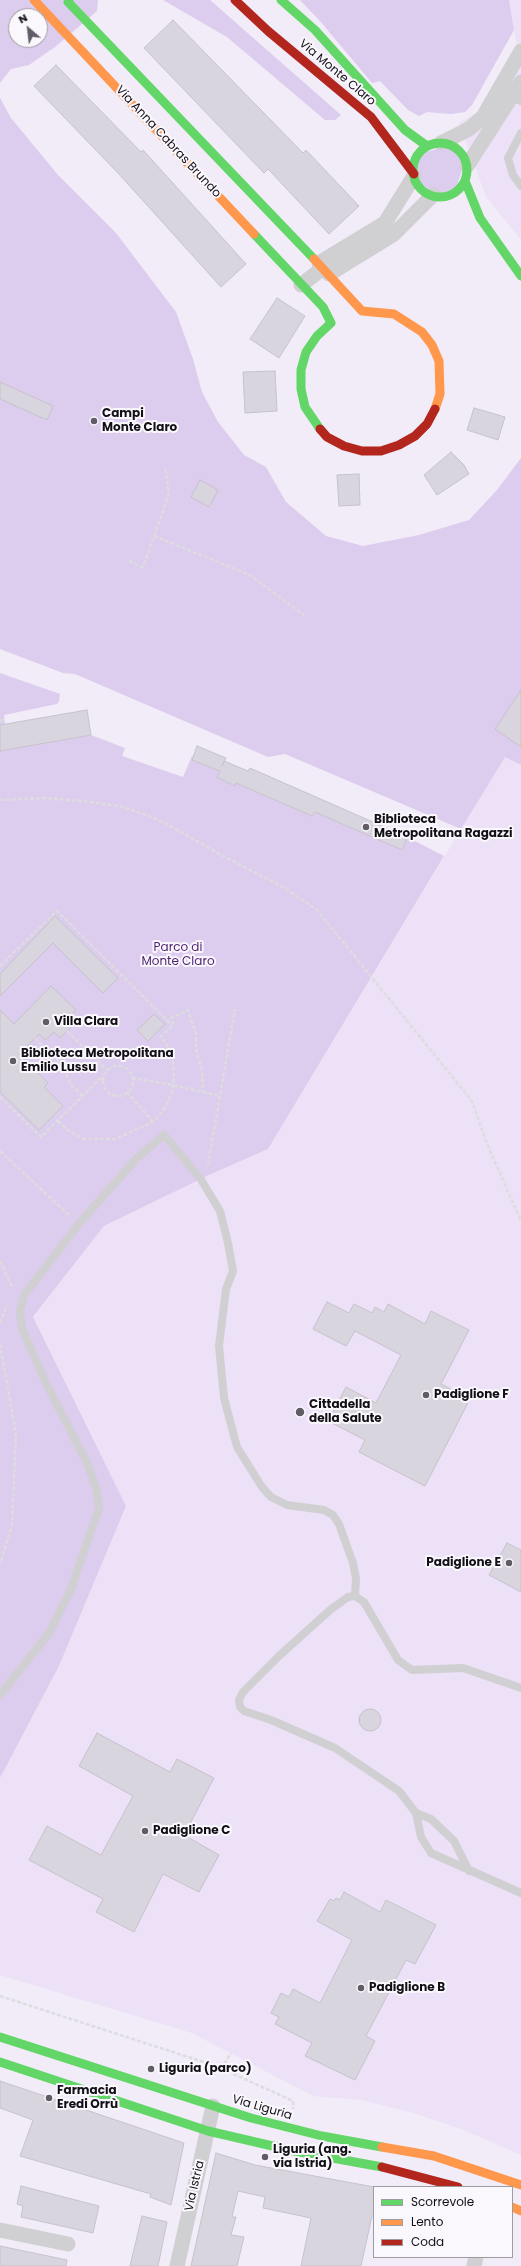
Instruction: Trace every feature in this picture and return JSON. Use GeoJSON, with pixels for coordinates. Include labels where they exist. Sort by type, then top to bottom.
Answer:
{"type":"FeatureCollection","features":[{"type":"Feature","properties":{"kind":"main road","name":"Via Anna Cabras Brundo"},"geometry":{"type":"LineString","coordinates":[[34,0],[323,307],[331,323],[317,336],[306,352],[303,364],[301,389],[305,407],[314,423],[323,432],[344,446],[362,451],[381,451],[399,445],[415,436],[427,424],[435,409],[441,388],[441,377],[438,361],[432,345],[422,332],[409,322],[394,314],[378,311],[362,311],[323,268],[68,2],[69,0]]}},
{"type":"Feature","properties":{"kind":"main road","name":"Via Monte Claro"},"geometry":{"type":"LineString","coordinates":[[235,0],[274,36],[371,118],[385,133],[414,175]]}},
{"type":"Feature","properties":{"kind":"main road"},"geometry":{"type":"LineString","coordinates":[[281,0],[290,6],[315,30],[405,130],[434,145]]}},
{"type":"Feature","properties":{"kind":"main road"},"geometry":{"type":"LineString","coordinates":[[454,204],[419,186],[414,175],[416,157],[434,145],[449,144],[461,152],[467,166],[465,181],[480,218]]}},
{"type":"Feature","properties":{"kind":"main road"},"geometry":{"type":"LineString","coordinates":[[436,196],[455,192],[465,181]]}},
{"type":"Feature","properties":{"kind":"main road"},"geometry":{"type":"LineString","coordinates":[[467,210],[480,218],[510,253],[521,276]]}},
{"type":"Feature","properties":{"kind":"main road","name":"Via Liguria"},"geometry":{"type":"LineString","coordinates":[[0,2037],[213,2106],[296,2130],[434,2156],[496,2182],[521,2185]]}},
{"type":"Feature","properties":{"kind":"main road"},"geometry":{"type":"LineString","coordinates":[[0,2062],[208,2131],[294,2151],[399,2170],[455,2186]]}},
{"type":"Feature","properties":{"kind":"street"},"geometry":{"type":"LineString","coordinates":[[434,145],[469,129],[483,117],[521,51]]}},
{"type":"Feature","properties":{"kind":"street"},"geometry":{"type":"LineString","coordinates":[[467,166],[516,99],[521,82]]}},
{"type":"Feature","properties":{"kind":"street"},"geometry":{"type":"LineString","coordinates":[[301,285],[385,223],[414,175]]}},
{"type":"Feature","properties":{"kind":"street"},"geometry":{"type":"LineString","coordinates":[[323,268],[394,234],[436,196]]}},
{"type":"Feature","properties":{"kind":"street","name":"Via Istria"},"geometry":{"type":"LineString","coordinates":[[177,2266],[213,2106]]}},
{"type":"Feature","properties":{"kind":"street"},"geometry":{"type":"LineString","coordinates":[[0,2230],[68,2244]]}},
{"type":"Feature","properties":{"kind":"lane"},"geometry":{"type":"LineString","coordinates":[[521,133],[508,158],[514,175],[521,186]]}},
{"type":"Feature","properties":{"kind":"lane"},"geometry":{"type":"LineString","coordinates":[[0,1695],[49,1633],[71,1589],[99,1508],[98,1491],[88,1465],[30,1351],[22,1330],[20,1312],[24,1295],[78,1224],[137,1158],[164,1135],[200,1178],[220,1211],[228,1243],[233,1271],[226,1289],[219,1346],[224,1398],[237,1447],[262,1487],[271,1498],[287,1505],[324,1510],[333,1515],[339,1524],[353,1563],[356,1578],[355,1596]]}},
{"type":"Feature","properties":{"kind":"lane"},"geometry":{"type":"LineString","coordinates":[[521,1688],[463,1668],[412,1670],[398,1660],[364,1602],[355,1596],[348,1597],[330,1610],[279,1656],[243,1692],[239,1700],[240,1707],[244,1711],[271,1720],[335,1748],[399,1791],[416,1813],[421,1836],[431,1853],[521,1893]]}},
{"type":"Feature","properties":{"kind":"lane"},"geometry":{"type":"LineString","coordinates":[[416,1813],[431,1819],[454,1842],[469,1871]]}},
{"type":"Feature","properties":{"kind":"path"},"geometry":{"type":"LineString","coordinates":[[129,561],[143,567],[169,494],[165,467]]}},
{"type":"Feature","properties":{"kind":"path"},"geometry":{"type":"LineString","coordinates":[[154,536],[250,575],[304,614]]}},
{"type":"Feature","properties":{"kind":"path"},"geometry":{"type":"LineString","coordinates":[[0,721],[4,719]]}},
{"type":"Feature","properties":{"kind":"path"},"geometry":{"type":"LineString","coordinates":[[0,800],[45,798],[68,800],[119,806],[144,814],[165,823],[225,857],[278,884],[317,910],[472,1101],[478,1112],[487,1144],[521,1221]]}},
{"type":"Feature","properties":{"kind":"path"},"geometry":{"type":"LineString","coordinates":[[0,966],[57,911],[173,1025]]}},
{"type":"Feature","properties":{"kind":"path"},"geometry":{"type":"LineString","coordinates":[[208,1165],[235,1009]]}},
{"type":"Feature","properties":{"kind":"path"},"geometry":{"type":"LineString","coordinates":[[173,1025],[171,1018],[188,1010],[196,1034],[196,1050],[202,1070],[203,1092]]}},
{"type":"Feature","properties":{"kind":"path"},"geometry":{"type":"LineString","coordinates":[[58,1121],[70,1132],[85,1139],[115,1139],[153,1122],[163,1111],[172,1093],[174,1085],[172,1062],[168,1047],[161,1037],[173,1025]]}},
{"type":"Feature","properties":{"kind":"path"},"geometry":{"type":"LineString","coordinates":[[67,1031],[107,1070]]}},
{"type":"Feature","properties":{"kind":"path"},"geometry":{"type":"LineString","coordinates":[[35,1038],[61,1064],[71,1085],[82,1096]]}},
{"type":"Feature","properties":{"kind":"path"},"geometry":{"type":"LineString","coordinates":[[0,1097],[41,1137],[103,1076],[107,1070],[114,1066],[124,1067],[128,1070],[132,1078],[130,1088],[127,1092],[118,1096],[109,1093],[103,1086],[103,1076]]}},
{"type":"Feature","properties":{"kind":"path"},"geometry":{"type":"LineString","coordinates":[[132,1078],[174,1085],[220,1096]]}},
{"type":"Feature","properties":{"kind":"path"},"geometry":{"type":"LineString","coordinates":[[127,1092],[164,1135]]}},
{"type":"Feature","properties":{"kind":"path"},"geometry":{"type":"LineString","coordinates":[[0,1151],[78,1224]]}},
{"type":"Feature","properties":{"kind":"path"},"geometry":{"type":"LineString","coordinates":[[0,1261],[13,1289],[10,1296]]}},
{"type":"Feature","properties":{"kind":"path"},"geometry":{"type":"LineString","coordinates":[[0,1323],[8,1302]]}},
{"type":"Feature","properties":{"kind":"path"},"geometry":{"type":"LineString","coordinates":[[0,1344],[16,1434],[12,1526],[0,1564]]}},
{"type":"Feature","properties":{"kind":"path"},"geometry":{"type":"LineString","coordinates":[[0,1996],[221,2069],[293,2101],[292,2115]]}},
{"type":"Feature","properties":{"kind":"path"},"geometry":{"type":"LineString","coordinates":[[221,2069],[230,2053]]}},
{"type":"Feature","properties":{"kind":"shaded area"},"geometry":{"type":"Polygon","coordinates":[[[509,0],[521,0],[521,240],[486,197],[459,123],[481,110],[517,45],[509,0]]]}},
{"type":"Feature","properties":{"kind":"shaded area","name":"Cittadella della Salute"},"geometry":{"type":"Polygon","coordinates":[[[505,756],[521,765],[521,2155],[464,2130],[413,2113],[361,2100],[313,2096],[192,2033],[0,1975],[0,1778],[59,1666],[126,1506],[33,1318],[104,1226],[209,1175],[268,1149],[505,756]]]}},
{"type":"Feature","properties":{"kind":"green space"},"geometry":{"type":"Polygon","coordinates":[[[0,0],[98,0],[97,11],[55,47],[29,65],[11,69],[0,83],[0,0]]]}},
{"type":"Feature","properties":{"kind":"green space"},"geometry":{"type":"Polygon","coordinates":[[[163,0],[210,0],[341,115],[335,120],[325,120],[227,37],[163,0]]]}},
{"type":"Feature","properties":{"kind":"green space"},"geometry":{"type":"Polygon","coordinates":[[[300,0],[509,0],[514,30],[472,105],[465,112],[451,114],[427,112],[419,116],[408,110],[380,81],[372,83],[320,21],[300,0]]]}},
{"type":"Feature","properties":{"kind":"green space","name":"Campi Monte Claro"},"geometry":{"type":"Polygon","coordinates":[[[0,98],[11,118],[58,175],[116,233],[176,312],[193,359],[202,392],[218,422],[244,455],[266,467],[286,502],[326,536],[363,546],[419,535],[469,520],[497,490],[521,458],[521,765],[505,757],[461,829],[285,754],[268,757],[75,674],[63,673],[0,649],[0,98]]]}},
{"type":"Feature","properties":{"kind":"green space"},"geometry":{"type":"Polygon","coordinates":[[[447,146],[456,151],[464,164],[456,188],[442,194],[432,192],[420,182],[417,162],[423,153],[447,146]]]}},
{"type":"Feature","properties":{"kind":"green space"},"geometry":{"type":"Polygon","coordinates":[[[0,673],[60,694],[59,701],[57,704],[4,715],[5,724],[0,725],[0,673]]]}},
{"type":"Feature","properties":{"kind":"green space","name":"Parco di Monte Claro"},"geometry":{"type":"Polygon","coordinates":[[[91,735],[125,748],[122,756],[183,777],[193,756],[192,760],[220,771],[217,777],[235,786],[236,783],[312,816],[315,812],[402,850],[407,837],[444,856],[268,1149],[209,1175],[104,1226],[33,1317],[126,1506],[59,1666],[0,1778],[0,751],[91,735]]]}},
{"type":"Feature","properties":{"kind":"building"},"geometry":{"type":"Polygon","coordinates":[[[173,20],[303,153],[306,150],[359,206],[329,234],[268,169],[264,173],[144,48],[173,20]]]}},
{"type":"Feature","properties":{"kind":"building"},"geometry":{"type":"Polygon","coordinates":[[[56,65],[141,152],[143,150],[246,264],[221,287],[118,173],[34,86],[56,65]]]}},
{"type":"Feature","properties":{"kind":"building"},"geometry":{"type":"Polygon","coordinates":[[[277,298],[305,316],[279,358],[250,339],[277,298]]]}},
{"type":"Feature","properties":{"kind":"building"},"geometry":{"type":"Polygon","coordinates":[[[275,371],[277,411],[245,413],[243,372],[275,371]]]}},
{"type":"Feature","properties":{"kind":"building"},"geometry":{"type":"Polygon","coordinates":[[[0,382],[53,406],[47,420],[0,399],[0,382]]]}},
{"type":"Feature","properties":{"kind":"building"},"geometry":{"type":"Polygon","coordinates":[[[474,408],[505,417],[498,440],[467,430],[474,408]]]}},
{"type":"Feature","properties":{"kind":"building"},"geometry":{"type":"Polygon","coordinates":[[[451,452],[464,465],[469,474],[437,495],[424,475],[451,452]]]}},
{"type":"Feature","properties":{"kind":"building"},"geometry":{"type":"Polygon","coordinates":[[[359,474],[360,505],[339,506],[337,475],[359,474]]]}},
{"type":"Feature","properties":{"kind":"building"},"geometry":{"type":"Polygon","coordinates":[[[200,480],[218,490],[209,507],[191,497],[200,480]]]}},
{"type":"Feature","properties":{"kind":"building"},"geometry":{"type":"Polygon","coordinates":[[[521,690],[521,747],[495,729],[521,690]]]}},
{"type":"Feature","properties":{"kind":"building"},"geometry":{"type":"Polygon","coordinates":[[[87,710],[91,735],[0,751],[0,725],[87,710]]]}},
{"type":"Feature","properties":{"kind":"building"},"geometry":{"type":"Polygon","coordinates":[[[197,746],[226,758],[224,761],[248,771],[250,768],[407,837],[402,850],[315,812],[312,816],[236,783],[235,786],[217,777],[220,771],[192,760],[197,746]]]}},
{"type":"Feature","properties":{"kind":"building"},"geometry":{"type":"Polygon","coordinates":[[[55,916],[118,978],[103,993],[53,943],[0,996],[0,974],[55,916]]]}},
{"type":"Feature","properties":{"kind":"building","name":"Biblioteca Metropolitana Emilio Lussu"},"geometry":{"type":"Polygon","coordinates":[[[51,986],[76,1010],[68,1019],[74,1024],[60,1038],[54,1032],[45,1040],[39,1034],[19,1054],[48,1083],[44,1087],[63,1106],[39,1130],[0,1092],[0,1010],[14,1024],[51,986]]]}},
{"type":"Feature","properties":{"kind":"building"},"geometry":{"type":"Polygon","coordinates":[[[154,1014],[165,1024],[148,1041],[137,1030],[154,1014]]]}},
{"type":"Feature","properties":{"kind":"building","name":"Padiglione F"},"geometry":{"type":"Polygon","coordinates":[[[327,1302],[349,1313],[354,1304],[372,1313],[375,1307],[384,1312],[388,1304],[425,1324],[431,1311],[469,1330],[441,1384],[470,1399],[425,1486],[359,1452],[365,1440],[328,1421],[346,1387],[376,1403],[401,1355],[355,1331],[346,1346],[313,1329],[327,1302]]]}},
{"type":"Feature","properties":{"kind":"building","name":"Padiglione E"},"geometry":{"type":"Polygon","coordinates":[[[507,1543],[521,1550],[521,1592],[489,1575],[507,1543]]]}},
{"type":"Feature","properties":{"kind":"building"},"geometry":{"type":"Polygon","coordinates":[[[370,1709],[378,1712],[381,1720],[378,1728],[370,1731],[362,1728],[359,1720],[362,1712],[370,1709]]]}},
{"type":"Feature","properties":{"kind":"building","name":"Padiglione C"},"geometry":{"type":"Polygon","coordinates":[[[97,1733],[170,1772],[177,1759],[214,1778],[184,1835],[219,1855],[199,1892],[163,1874],[134,1932],[96,1912],[103,1899],[29,1860],[47,1826],[101,1855],[133,1796],[79,1766],[97,1733]]]}},
{"type":"Feature","properties":{"kind":"building","name":"Padiglione B"},"geometry":{"type":"Polygon","coordinates":[[[344,1892],[380,1912],[386,1900],[436,1925],[415,1964],[406,1960],[366,2036],[375,2041],[355,2080],[305,2056],[312,2043],[275,2024],[279,2017],[271,2013],[281,1993],[289,1997],[293,1989],[320,2003],[352,1940],[317,1921],[330,1899],[334,1901],[336,1898],[340,1900],[344,1892]]]}},
{"type":"Feature","properties":{"kind":"building"},"geometry":{"type":"Polygon","coordinates":[[[0,2081],[184,2143],[171,2205],[150,2197],[151,2194],[20,2156],[33,2120],[0,2108],[0,2081]]]}},
{"type":"Feature","properties":{"kind":"building"},"geometry":{"type":"Polygon","coordinates":[[[216,2153],[255,2165],[373,2187],[373,2216],[361,2266],[301,2266],[311,2218],[263,2208],[265,2197],[238,2191],[232,2217],[236,2217],[231,2235],[244,2237],[237,2266],[191,2266],[216,2153]]]}},
{"type":"Feature","properties":{"kind":"building"},"geometry":{"type":"Polygon","coordinates":[[[21,2186],[99,2206],[93,2233],[21,2217],[23,2206],[17,2204],[21,2186]]]}},
{"type":"Feature","properties":{"kind":"building"},"geometry":{"type":"Polygon","coordinates":[[[142,2216],[167,2222],[158,2266],[130,2266],[142,2216]]]}},
{"type":"Feature","properties":{"kind":"building"},"geometry":{"type":"Polygon","coordinates":[[[0,2246],[67,2260],[66,2266],[0,2266],[0,2246]]]}},
{"type":"Feature","properties":{"kind":"traffic: fast"},"geometry":{"type":"LineString","coordinates":[[69,0],[68,2],[314,259]]}},
{"type":"Feature","properties":{"kind":"traffic: fast"},"geometry":{"type":"LineString","coordinates":[[281,0],[315,30],[405,130],[427,146]]}},
{"type":"Feature","properties":{"kind":"traffic: fast"},"geometry":{"type":"LineString","coordinates":[[440,143],[450,145],[459,151],[465,160],[467,170],[465,180],[459,189],[450,195],[440,197],[430,195],[421,189],[415,180],[413,170],[415,160],[421,151],[430,145],[440,143]]}},
{"type":"Feature","properties":{"kind":"traffic: fast"},"geometry":{"type":"LineString","coordinates":[[465,181],[480,218],[521,276]]}},
{"type":"Feature","properties":{"kind":"traffic: fast"},"geometry":{"type":"LineString","coordinates":[[254,234],[323,307],[331,323],[317,336],[306,352],[301,370],[301,389],[305,407],[320,429]]}},
{"type":"Feature","properties":{"kind":"traffic: fast"},"geometry":{"type":"LineString","coordinates":[[0,2037],[251,2118],[322,2136],[382,2147]]}},
{"type":"Feature","properties":{"kind":"traffic: fast"},"geometry":{"type":"LineString","coordinates":[[0,2062],[208,2131],[294,2151],[382,2167]]}},
{"type":"Feature","properties":{"kind":"traffic: slow"},"geometry":{"type":"LineString","coordinates":[[34,0],[254,234]]}},
{"type":"Feature","properties":{"kind":"traffic: slow"},"geometry":{"type":"LineString","coordinates":[[314,259],[362,311],[394,314],[422,332],[432,345],[439,361],[440,394],[435,409]]}},
{"type":"Feature","properties":{"kind":"traffic: slow"},"geometry":{"type":"LineString","coordinates":[[382,2147],[434,2156],[521,2185]]}},
{"type":"Feature","properties":{"kind":"traffic: slow"},"geometry":{"type":"LineString","coordinates":[[513,2207],[521,2211]]}},
{"type":"Feature","properties":{"kind":"traffic: jam"},"geometry":{"type":"LineString","coordinates":[[235,0],[268,31],[371,117],[414,174]]}},
{"type":"Feature","properties":{"kind":"traffic: jam"},"geometry":{"type":"LineString","coordinates":[[320,429],[327,437],[344,446],[362,451],[381,451],[399,445],[415,436],[427,424],[435,409]]}},
{"type":"Feature","properties":{"kind":"traffic: jam"},"geometry":{"type":"LineString","coordinates":[[382,2167],[454,2186]]}},
{"type":"Feature","properties":{"kind":"place","name":"Campi Monte Claro"},"geometry":{"type":"Point","coordinates":[94,421]}},
{"type":"Feature","properties":{"kind":"place","name":"Biblioteca Metropolitana Ragazzi"},"geometry":{"type":"Point","coordinates":[366,827]}},
{"type":"Feature","properties":{"kind":"place","name":"Villa Clara"},"geometry":{"type":"Point","coordinates":[46,1022]}},
{"type":"Feature","properties":{"kind":"place","name":"Biblioteca Metropolitana Emilio Lussu"},"geometry":{"type":"Point","coordinates":[13,1061]}},
{"type":"Feature","properties":{"kind":"place","name":"Padiglione F"},"geometry":{"type":"Point","coordinates":[426,1395]}},
{"type":"Feature","properties":{"kind":"place","name":"Cittadella della Salute"},"geometry":{"type":"Point","coordinates":[300,1412]}},
{"type":"Feature","properties":{"kind":"place","name":"Padiglione E"},"geometry":{"type":"Point","coordinates":[509,1563]}},
{"type":"Feature","properties":{"kind":"place","name":"Padiglione C"},"geometry":{"type":"Point","coordinates":[145,1831]}},
{"type":"Feature","properties":{"kind":"place","name":"Padiglione B"},"geometry":{"type":"Point","coordinates":[361,1988]}},
{"type":"Feature","properties":{"kind":"place","name":"Liguria (parco)"},"geometry":{"type":"Point","coordinates":[151,2069]}},
{"type":"Feature","properties":{"kind":"place","name":"Farmacia Eredi Orrù"},"geometry":{"type":"Point","coordinates":[49,2098]}},
{"type":"Feature","properties":{"kind":"place","name":"Liguria (ang. via Istria)"},"geometry":{"type":"Point","coordinates":[265,2157]}}]}
